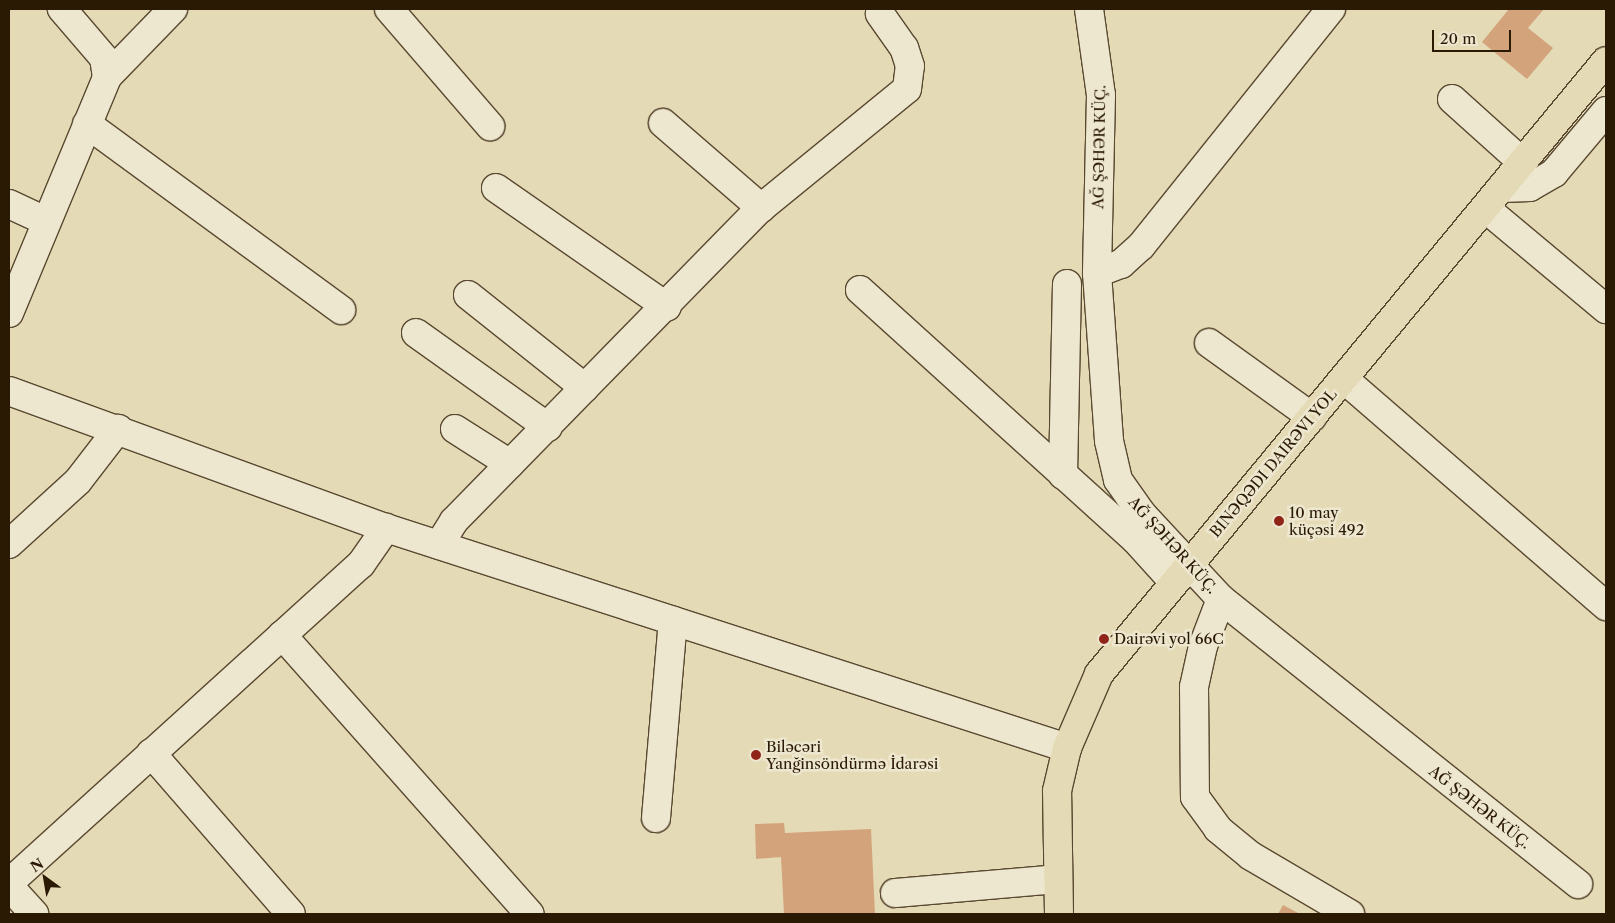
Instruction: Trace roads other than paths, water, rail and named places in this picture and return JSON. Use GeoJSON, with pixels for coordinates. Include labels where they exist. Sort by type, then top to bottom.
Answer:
{"type":"FeatureCollection","features":[{"type":"Feature","properties":{"kind":"main road","name":"BINƏQƏDI DAIRƏVI YOL"},"geometry":{"type":"LineString","coordinates":[[1059,914],[1057,791],[1066,748],[1099,674],[1182,571],[1344,380],[1606,61]]}},
{"type":"Feature","properties":{"kind":"street"},"geometry":{"type":"LineString","coordinates":[[62,9],[104,58],[106,77]]}},
{"type":"Feature","properties":{"kind":"street"},"geometry":{"type":"LineString","coordinates":[[9,313],[44,221],[106,77],[173,9]]}},
{"type":"Feature","properties":{"kind":"street"},"geometry":{"type":"LineString","coordinates":[[389,9],[490,126]]}},
{"type":"Feature","properties":{"kind":"street","name":"AĞ ŞƏHƏR KÜÇ."},"geometry":{"type":"LineString","coordinates":[[1089,9],[1101,95],[1097,273],[1109,442],[1118,480],[1182,571],[1221,599],[1578,884]]}},
{"type":"Feature","properties":{"kind":"street"},"geometry":{"type":"LineString","coordinates":[[1097,273],[1121,264],[1141,246],[1331,9]]}},
{"type":"Feature","properties":{"kind":"street"},"geometry":{"type":"LineString","coordinates":[[439,545],[454,521],[548,427],[584,388],[667,307],[761,208],[907,89],[910,66],[904,48],[880,14]]}},
{"type":"Feature","properties":{"kind":"street"},"geometry":{"type":"LineString","coordinates":[[1452,99],[1522,162]]}},
{"type":"Feature","properties":{"kind":"street"},"geometry":{"type":"LineString","coordinates":[[1606,112],[1554,173],[1530,187],[1493,198],[1606,309]]}},
{"type":"Feature","properties":{"kind":"street"},"geometry":{"type":"LineString","coordinates":[[663,123],[761,208]]}},
{"type":"Feature","properties":{"kind":"street"},"geometry":{"type":"LineString","coordinates":[[86,124],[342,310]]}},
{"type":"Feature","properties":{"kind":"street"},"geometry":{"type":"LineString","coordinates":[[496,188],[667,307]]}},
{"type":"Feature","properties":{"kind":"street"},"geometry":{"type":"LineString","coordinates":[[9,204],[44,221]]}},
{"type":"Feature","properties":{"kind":"street"},"geometry":{"type":"LineString","coordinates":[[1063,475],[1067,284]]}},
{"type":"Feature","properties":{"kind":"street"},"geometry":{"type":"LineString","coordinates":[[860,290],[1063,475],[1182,571]]}},
{"type":"Feature","properties":{"kind":"street"},"geometry":{"type":"LineString","coordinates":[[468,295],[584,388]]}},
{"type":"Feature","properties":{"kind":"street"},"geometry":{"type":"LineString","coordinates":[[416,333],[548,427]]}},
{"type":"Feature","properties":{"kind":"street"},"geometry":{"type":"LineString","coordinates":[[1209,343],[1312,417]]}},
{"type":"Feature","properties":{"kind":"street"},"geometry":{"type":"LineString","coordinates":[[1344,380],[1606,606]]}},
{"type":"Feature","properties":{"kind":"street"},"geometry":{"type":"LineString","coordinates":[[9,391],[118,429],[386,528],[1066,748]]}},
{"type":"Feature","properties":{"kind":"street"},"geometry":{"type":"LineString","coordinates":[[9,544],[78,481],[118,429]]}},
{"type":"Feature","properties":{"kind":"street"},"geometry":{"type":"LineString","coordinates":[[455,429],[510,464]]}},
{"type":"Feature","properties":{"kind":"street"},"geometry":{"type":"LineString","coordinates":[[34,914],[9,885],[151,753],[361,564],[386,528]]}},
{"type":"Feature","properties":{"kind":"street"},"geometry":{"type":"LineString","coordinates":[[1221,599],[1203,646],[1194,687],[1196,797],[1218,829],[1251,856],[1350,914]]}},
{"type":"Feature","properties":{"kind":"street"},"geometry":{"type":"LineString","coordinates":[[656,818],[673,620]]}},
{"type":"Feature","properties":{"kind":"street"},"geometry":{"type":"LineString","coordinates":[[282,635],[530,914]]}},
{"type":"Feature","properties":{"kind":"street"},"geometry":{"type":"LineString","coordinates":[[151,753],[291,914]]}},
{"type":"Feature","properties":{"kind":"street"},"geometry":{"type":"LineString","coordinates":[[895,893],[1057,879]]}},
{"type":"Feature","properties":{"kind":"place","name":"10 may küçəsi 492"},"geometry":{"type":"Point","coordinates":[1279,521]}},
{"type":"Feature","properties":{"kind":"place","name":"Dairəvi yol 66C"},"geometry":{"type":"Point","coordinates":[1104,639]}},
{"type":"Feature","properties":{"kind":"place","name":"Biləcəri Yanğinsöndürmə İdarəsi"},"geometry":{"type":"Point","coordinates":[756,755]}}]}
